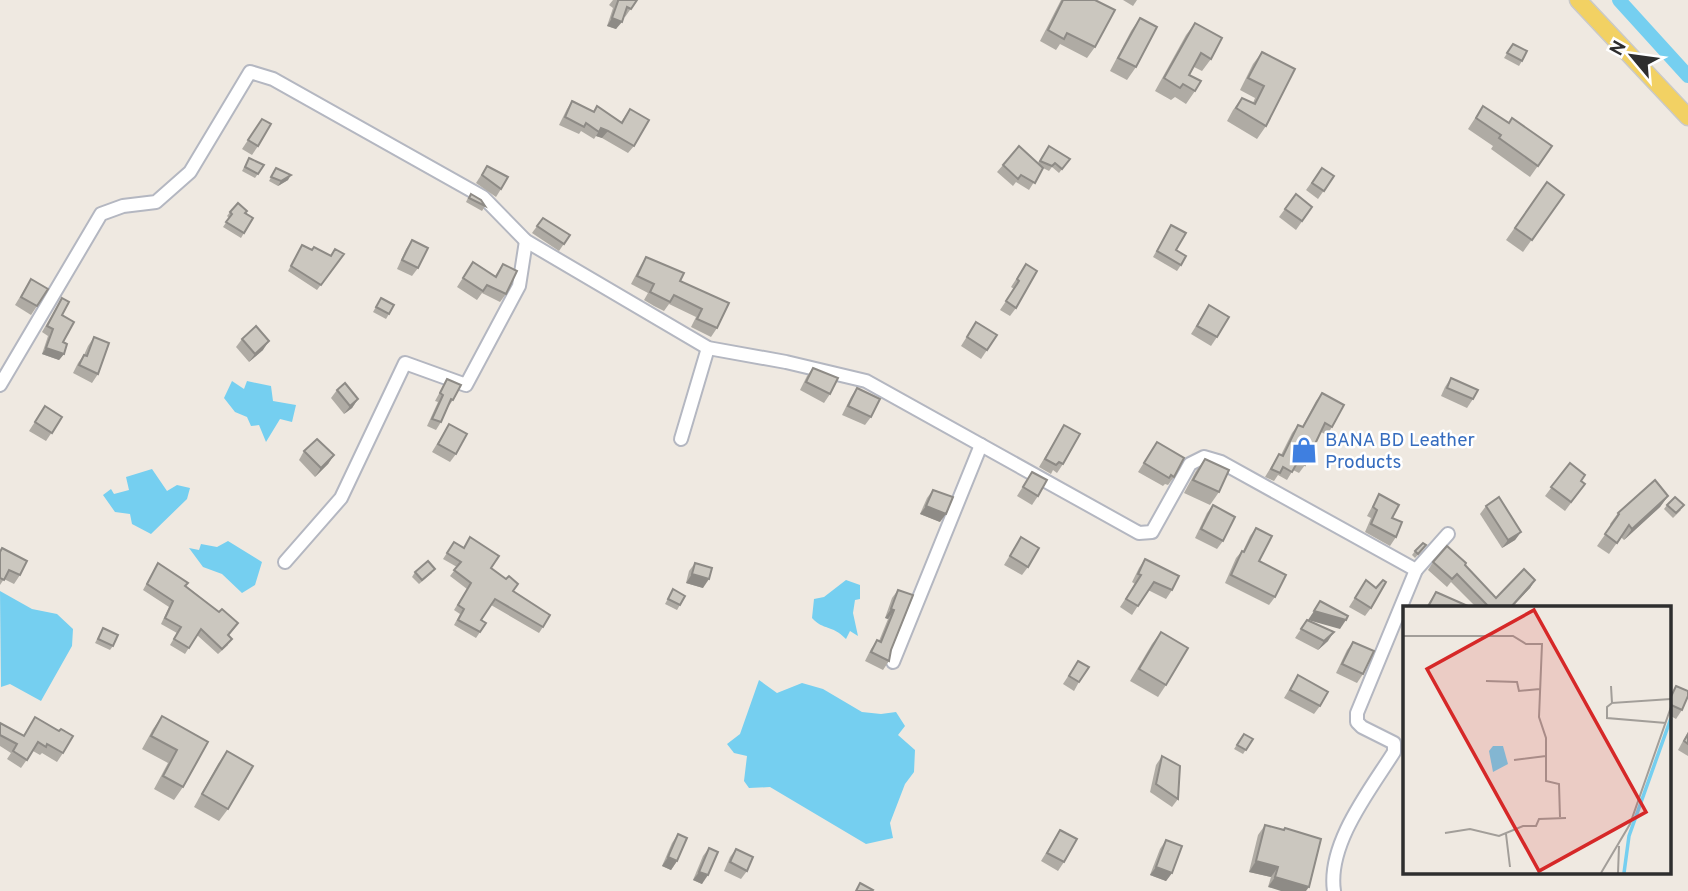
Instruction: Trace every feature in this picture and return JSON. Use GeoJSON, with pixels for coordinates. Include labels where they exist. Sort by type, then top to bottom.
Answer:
{"type":"FeatureCollection","features":[{"type":"Feature","properties":{"kind":"main road"},"geometry":{"type":"LineString","coordinates":[[1578,0],[1688,117]]}},
{"type":"Feature","properties":{"kind":"street"},"geometry":{"type":"LineString","coordinates":[[0,385],[101,214],[123,206],[156,201],[191,173],[250,72],[273,79],[483,197],[526,241],[708,348],[786,362],[866,381],[1139,533],[1152,532],[1190,464],[1204,457],[1221,462],[1416,570]]}},
{"type":"Feature","properties":{"kind":"street"},"geometry":{"type":"LineString","coordinates":[[285,562],[341,498],[405,363],[466,385],[519,286],[526,241]]}},
{"type":"Feature","properties":{"kind":"street"},"geometry":{"type":"LineString","coordinates":[[681,439],[708,348]]}},
{"type":"Feature","properties":{"kind":"street"},"geometry":{"type":"LineString","coordinates":[[893,662],[981,445]]}},
{"type":"Feature","properties":{"kind":"street"},"geometry":{"type":"LineString","coordinates":[[1334,891],[1332,877],[1342,838],[1394,752],[1394,743],[1357,722],[1357,713],[1416,570],[1448,534]]}},
{"type":"Feature","properties":{"kind":"water"},"geometry":{"type":"Polygon","coordinates":[[[232,381],[244,389],[247,381],[271,386],[273,401],[296,405],[292,422],[280,419],[266,442],[259,425],[251,426],[247,417],[235,412],[224,398],[232,381]]]}},
{"type":"Feature","properties":{"kind":"water"},"geometry":{"type":"Polygon","coordinates":[[[152,469],[167,491],[177,485],[190,488],[187,499],[151,534],[132,524],[130,514],[115,512],[103,495],[111,489],[114,494],[129,490],[126,477],[152,469]]]}},
{"type":"Feature","properties":{"kind":"water"},"geometry":{"type":"Polygon","coordinates":[[[228,541],[262,562],[255,585],[242,593],[222,574],[203,567],[189,548],[199,550],[201,544],[217,547],[228,541]]]}},
{"type":"Feature","properties":{"kind":"water"},"geometry":{"type":"Polygon","coordinates":[[[846,580],[860,585],[860,599],[855,600],[853,613],[858,636],[850,631],[846,639],[812,618],[814,599],[824,597],[846,580]]]}},
{"type":"Feature","properties":{"kind":"water"},"geometry":{"type":"Polygon","coordinates":[[[0,591],[32,609],[57,614],[73,629],[72,646],[41,701],[10,684],[1,687],[0,591]]]}},
{"type":"Feature","properties":{"kind":"water"},"geometry":{"type":"Polygon","coordinates":[[[759,680],[777,693],[802,683],[823,689],[862,712],[896,712],[905,726],[898,735],[915,750],[914,772],[905,784],[890,823],[893,838],[866,844],[770,787],[749,788],[744,781],[747,756],[734,753],[727,744],[740,734],[759,680]]]}},
{"type":"Feature","properties":{"kind":"building"},"geometry":{"type":"Polygon","coordinates":[[[618,0],[637,0],[631,9],[627,7],[622,22],[612,18],[618,0]]]}},
{"type":"Feature","properties":{"kind":"building"},"geometry":{"type":"Polygon","coordinates":[[[1063,0],[1095,0],[1115,10],[1095,47],[1067,33],[1064,39],[1048,30],[1063,0]]]}},
{"type":"Feature","properties":{"kind":"building"},"geometry":{"type":"Polygon","coordinates":[[[1140,18],[1157,27],[1136,67],[1118,58],[1140,18]]]}},
{"type":"Feature","properties":{"kind":"building"},"geometry":{"type":"Polygon","coordinates":[[[1195,23],[1222,38],[1211,59],[1201,53],[1189,75],[1201,81],[1195,91],[1183,84],[1180,88],[1164,78],[1195,23]]]}},
{"type":"Feature","properties":{"kind":"building"},"geometry":{"type":"Polygon","coordinates":[[[1513,44],[1527,51],[1522,61],[1507,53],[1513,44]]]}},
{"type":"Feature","properties":{"kind":"building"},"geometry":{"type":"Polygon","coordinates":[[[1262,52],[1295,69],[1266,126],[1236,108],[1242,98],[1255,104],[1264,86],[1248,78],[1262,52]]]}},
{"type":"Feature","properties":{"kind":"building"},"geometry":{"type":"Polygon","coordinates":[[[572,101],[594,112],[597,106],[622,123],[630,109],[649,120],[634,146],[601,128],[599,132],[586,123],[584,127],[565,117],[572,101]]]}},
{"type":"Feature","properties":{"kind":"building"},"geometry":{"type":"Polygon","coordinates":[[[1483,106],[1509,123],[1512,118],[1552,146],[1538,166],[1476,118],[1483,106]]]}},
{"type":"Feature","properties":{"kind":"building"},"geometry":{"type":"Polygon","coordinates":[[[262,119],[271,124],[258,146],[248,140],[262,119]]]}},
{"type":"Feature","properties":{"kind":"building"},"geometry":{"type":"Polygon","coordinates":[[[1019,146],[1043,168],[1035,183],[1021,175],[1018,179],[1003,165],[1019,146]]]}},
{"type":"Feature","properties":{"kind":"building"},"geometry":{"type":"Polygon","coordinates":[[[1049,146],[1070,159],[1062,169],[1055,163],[1052,166],[1040,161],[1049,146]]]}},
{"type":"Feature","properties":{"kind":"building"},"geometry":{"type":"Polygon","coordinates":[[[249,158],[264,165],[258,174],[245,167],[249,158]]]}},
{"type":"Feature","properties":{"kind":"building"},"geometry":{"type":"Polygon","coordinates":[[[487,166],[508,177],[501,189],[482,175],[487,166]]]}},
{"type":"Feature","properties":{"kind":"building"},"geometry":{"type":"Polygon","coordinates":[[[276,168],[291,175],[281,181],[271,177],[276,168]]]}},
{"type":"Feature","properties":{"kind":"building"},"geometry":{"type":"Polygon","coordinates":[[[1322,168],[1334,176],[1324,191],[1312,183],[1322,168]]]}},
{"type":"Feature","properties":{"kind":"building"},"geometry":{"type":"Polygon","coordinates":[[[1547,182],[1564,195],[1532,240],[1515,228],[1547,182]]]}},
{"type":"Feature","properties":{"kind":"building"},"geometry":{"type":"Polygon","coordinates":[[[471,194],[481,200],[485,206],[469,198],[471,194]]]}},
{"type":"Feature","properties":{"kind":"building"},"geometry":{"type":"Polygon","coordinates":[[[1296,194],[1312,207],[1302,221],[1285,209],[1296,194]]]}},
{"type":"Feature","properties":{"kind":"building"},"geometry":{"type":"Polygon","coordinates":[[[238,203],[247,211],[245,213],[253,218],[244,233],[226,222],[238,203]]]}},
{"type":"Feature","properties":{"kind":"building"},"geometry":{"type":"Polygon","coordinates":[[[543,218],[570,235],[564,244],[537,226],[543,218]]]}},
{"type":"Feature","properties":{"kind":"building"},"geometry":{"type":"Polygon","coordinates":[[[1171,225],[1186,233],[1176,250],[1186,256],[1181,265],[1157,251],[1171,225]]]}},
{"type":"Feature","properties":{"kind":"building"},"geometry":{"type":"Polygon","coordinates":[[[412,240],[428,248],[418,268],[402,260],[412,240]]]}},
{"type":"Feature","properties":{"kind":"building"},"geometry":{"type":"Polygon","coordinates":[[[302,245],[312,250],[314,247],[331,256],[335,249],[344,254],[321,285],[291,266],[302,245]]]}},
{"type":"Feature","properties":{"kind":"building"},"geometry":{"type":"Polygon","coordinates":[[[646,257],[684,273],[680,281],[729,303],[717,328],[697,319],[702,309],[674,295],[670,302],[650,292],[654,284],[637,276],[646,257]]]}},
{"type":"Feature","properties":{"kind":"building"},"geometry":{"type":"Polygon","coordinates":[[[473,262],[496,277],[503,264],[517,271],[506,294],[487,285],[483,291],[463,278],[473,262]]]}},
{"type":"Feature","properties":{"kind":"building"},"geometry":{"type":"Polygon","coordinates":[[[1026,264],[1037,271],[1016,308],[1006,301],[1026,264]]]}},
{"type":"Feature","properties":{"kind":"building"},"geometry":{"type":"Polygon","coordinates":[[[31,279],[48,289],[37,306],[21,297],[31,279]]]}},
{"type":"Feature","properties":{"kind":"building"},"geometry":{"type":"Polygon","coordinates":[[[62,298],[69,302],[62,315],[74,322],[63,342],[67,344],[64,354],[46,348],[53,329],[47,326],[62,298]]]}},
{"type":"Feature","properties":{"kind":"building"},"geometry":{"type":"Polygon","coordinates":[[[381,298],[394,305],[389,314],[376,307],[381,298]]]}},
{"type":"Feature","properties":{"kind":"building"},"geometry":{"type":"Polygon","coordinates":[[[1209,305],[1229,317],[1217,337],[1197,326],[1209,305]]]}},
{"type":"Feature","properties":{"kind":"building"},"geometry":{"type":"Polygon","coordinates":[[[976,322],[997,335],[987,350],[967,337],[976,322]]]}},
{"type":"Feature","properties":{"kind":"building"},"geometry":{"type":"Polygon","coordinates":[[[256,326],[269,341],[255,354],[242,339],[256,326]]]}},
{"type":"Feature","properties":{"kind":"building"},"geometry":{"type":"Polygon","coordinates":[[[94,337],[109,343],[98,374],[79,365],[84,355],[87,356],[94,337]]]}},
{"type":"Feature","properties":{"kind":"building"},"geometry":{"type":"Polygon","coordinates":[[[813,368],[838,378],[830,394],[806,382],[813,368]]]}},
{"type":"Feature","properties":{"kind":"building"},"geometry":{"type":"Polygon","coordinates":[[[1451,378],[1478,390],[1473,399],[1447,388],[1451,378]]]}},
{"type":"Feature","properties":{"kind":"building"},"geometry":{"type":"Polygon","coordinates":[[[447,379],[461,385],[453,400],[451,399],[441,422],[432,419],[447,379]]]}},
{"type":"Feature","properties":{"kind":"building"},"geometry":{"type":"Polygon","coordinates":[[[345,383],[358,399],[350,406],[337,390],[345,383]]]}},
{"type":"Feature","properties":{"kind":"building"},"geometry":{"type":"Polygon","coordinates":[[[857,388],[880,399],[871,417],[848,406],[857,388]]]}},
{"type":"Feature","properties":{"kind":"building"},"geometry":{"type":"Polygon","coordinates":[[[1322,393],[1344,405],[1332,427],[1325,423],[1305,465],[1298,461],[1292,472],[1283,467],[1280,473],[1271,469],[1279,454],[1283,456],[1298,425],[1303,427],[1322,393]]]}},
{"type":"Feature","properties":{"kind":"building"},"geometry":{"type":"Polygon","coordinates":[[[45,406],[62,417],[52,433],[35,422],[45,406]]]}},
{"type":"Feature","properties":{"kind":"building"},"geometry":{"type":"Polygon","coordinates":[[[449,424],[467,434],[456,454],[438,444],[449,424]]]}},
{"type":"Feature","properties":{"kind":"building"},"geometry":{"type":"Polygon","coordinates":[[[1064,425],[1080,434],[1063,464],[1059,462],[1056,465],[1045,459],[1064,425]]]}},
{"type":"Feature","properties":{"kind":"building"},"geometry":{"type":"Polygon","coordinates":[[[317,439],[334,455],[321,468],[304,451],[317,439]]]}},
{"type":"Feature","properties":{"kind":"building"},"geometry":{"type":"Polygon","coordinates":[[[1157,442],[1184,458],[1174,477],[1171,475],[1169,478],[1144,463],[1157,442]]]}},
{"type":"Feature","properties":{"kind":"building"},"geometry":{"type":"Polygon","coordinates":[[[1205,459],[1229,470],[1219,492],[1193,480],[1205,459]]]}},
{"type":"Feature","properties":{"kind":"building"},"geometry":{"type":"Polygon","coordinates":[[[1570,463],[1585,475],[1581,481],[1585,484],[1571,502],[1551,487],[1570,463]]]}},
{"type":"Feature","properties":{"kind":"building"},"geometry":{"type":"Polygon","coordinates":[[[1032,472],[1047,480],[1038,496],[1023,487],[1032,472]]]}},
{"type":"Feature","properties":{"kind":"building"},"geometry":{"type":"Polygon","coordinates":[[[1655,480],[1668,496],[1632,529],[1629,525],[1617,543],[1605,534],[1618,513],[1655,480]]]}},
{"type":"Feature","properties":{"kind":"building"},"geometry":{"type":"Polygon","coordinates":[[[933,490],[953,497],[946,514],[926,506],[933,490]]]}},
{"type":"Feature","properties":{"kind":"building"},"geometry":{"type":"Polygon","coordinates":[[[1379,494],[1399,505],[1392,518],[1402,522],[1396,537],[1371,524],[1377,510],[1373,507],[1379,494]]]}},
{"type":"Feature","properties":{"kind":"building"},"geometry":{"type":"Polygon","coordinates":[[[1499,497],[1521,532],[1508,540],[1486,506],[1499,497]]]}},
{"type":"Feature","properties":{"kind":"building"},"geometry":{"type":"Polygon","coordinates":[[[1675,497],[1684,505],[1676,513],[1667,505],[1675,497]]]}},
{"type":"Feature","properties":{"kind":"building"},"geometry":{"type":"Polygon","coordinates":[[[1213,505],[1235,517],[1223,541],[1201,529],[1213,505]]]}},
{"type":"Feature","properties":{"kind":"building"},"geometry":{"type":"Polygon","coordinates":[[[1256,528],[1272,536],[1259,561],[1286,575],[1275,597],[1231,575],[1256,528]]]}},
{"type":"Feature","properties":{"kind":"building"},"geometry":{"type":"Polygon","coordinates":[[[470,537],[499,556],[491,568],[506,579],[509,576],[518,584],[513,591],[550,615],[543,627],[495,599],[481,620],[486,623],[480,632],[458,620],[464,609],[458,605],[471,583],[454,570],[461,562],[447,553],[454,542],[464,548],[470,537]]]}},
{"type":"Feature","properties":{"kind":"building"},"geometry":{"type":"Polygon","coordinates":[[[1021,537],[1039,548],[1028,567],[1010,556],[1021,537]]]}},
{"type":"Feature","properties":{"kind":"building"},"geometry":{"type":"Polygon","coordinates":[[[1423,543],[1426,545],[1418,554],[1415,551],[1423,543]]]}},
{"type":"Feature","properties":{"kind":"building"},"geometry":{"type":"Polygon","coordinates":[[[1447,546],[1466,563],[1496,598],[1524,569],[1535,580],[1512,606],[1488,606],[1457,574],[1452,579],[1433,562],[1447,546]]]}},
{"type":"Feature","properties":{"kind":"building"},"geometry":{"type":"Polygon","coordinates":[[[2,548],[27,561],[20,575],[9,570],[4,580],[0,578],[2,548]]]}},
{"type":"Feature","properties":{"kind":"building"},"geometry":{"type":"Polygon","coordinates":[[[1145,559],[1179,576],[1172,590],[1154,582],[1138,606],[1126,599],[1141,575],[1138,574],[1145,559]]]}},
{"type":"Feature","properties":{"kind":"building"},"geometry":{"type":"Polygon","coordinates":[[[428,561],[435,569],[422,580],[415,572],[428,561]]]}},
{"type":"Feature","properties":{"kind":"building"},"geometry":{"type":"Polygon","coordinates":[[[158,563],[188,583],[185,586],[219,612],[222,609],[238,623],[228,635],[232,639],[222,649],[201,629],[189,648],[174,639],[181,627],[165,618],[173,601],[147,584],[158,563]]]}},
{"type":"Feature","properties":{"kind":"building"},"geometry":{"type":"Polygon","coordinates":[[[695,563],[712,568],[709,579],[692,574],[695,563]]]}},
{"type":"Feature","properties":{"kind":"building"},"geometry":{"type":"Polygon","coordinates":[[[1366,580],[1376,588],[1383,580],[1386,582],[1371,608],[1355,598],[1366,580]]]}},
{"type":"Feature","properties":{"kind":"building"},"geometry":{"type":"Polygon","coordinates":[[[673,589],[685,596],[680,605],[668,599],[673,589]]]}},
{"type":"Feature","properties":{"kind":"building"},"geometry":{"type":"Polygon","coordinates":[[[898,590],[913,595],[889,661],[871,652],[877,640],[881,642],[894,610],[891,609],[898,590]]]}},
{"type":"Feature","properties":{"kind":"building"},"geometry":{"type":"Polygon","coordinates":[[[1436,592],[1468,606],[1429,606],[1436,592]]]}},
{"type":"Feature","properties":{"kind":"building"},"geometry":{"type":"Polygon","coordinates":[[[1320,601],[1348,616],[1346,620],[1314,611],[1320,601]]]}},
{"type":"Feature","properties":{"kind":"building"},"geometry":{"type":"Polygon","coordinates":[[[1307,620],[1334,632],[1324,641],[1301,629],[1307,620]]]}},
{"type":"Feature","properties":{"kind":"building"},"geometry":{"type":"Polygon","coordinates":[[[103,628],[118,635],[113,646],[98,639],[103,628]]]}},
{"type":"Feature","properties":{"kind":"building"},"geometry":{"type":"Polygon","coordinates":[[[1161,632],[1188,648],[1166,685],[1139,669],[1161,632]]]}},
{"type":"Feature","properties":{"kind":"building"},"geometry":{"type":"Polygon","coordinates":[[[1353,642],[1374,651],[1363,674],[1342,664],[1353,642]]]}},
{"type":"Feature","properties":{"kind":"building"},"geometry":{"type":"Polygon","coordinates":[[[1078,661],[1089,667],[1079,682],[1069,676],[1078,661]]]}},
{"type":"Feature","properties":{"kind":"building"},"geometry":{"type":"Polygon","coordinates":[[[1298,675],[1328,692],[1320,706],[1290,690],[1298,675]]]}},
{"type":"Feature","properties":{"kind":"building"},"geometry":{"type":"Polygon","coordinates":[[[1676,686],[1688,691],[1682,710],[1670,704],[1676,686]]]}},
{"type":"Feature","properties":{"kind":"building"},"geometry":{"type":"Polygon","coordinates":[[[162,716],[208,742],[183,787],[163,776],[177,750],[151,736],[162,716]]]}},
{"type":"Feature","properties":{"kind":"building"},"geometry":{"type":"Polygon","coordinates":[[[35,717],[73,736],[63,753],[38,742],[27,760],[13,751],[17,744],[0,735],[0,723],[24,736],[35,717]]]}},
{"type":"Feature","properties":{"kind":"building"},"geometry":{"type":"Polygon","coordinates":[[[1244,734],[1253,739],[1246,750],[1237,745],[1244,734]]]}},
{"type":"Feature","properties":{"kind":"building"},"geometry":{"type":"Polygon","coordinates":[[[227,751],[253,766],[228,809],[202,794],[227,751]]]}},
{"type":"Feature","properties":{"kind":"building"},"geometry":{"type":"Polygon","coordinates":[[[1162,756],[1180,766],[1178,799],[1156,784],[1162,756]]]}},
{"type":"Feature","properties":{"kind":"building"},"geometry":{"type":"Polygon","coordinates":[[[1265,825],[1321,839],[1309,887],[1275,877],[1278,867],[1256,861],[1265,825]]]}},
{"type":"Feature","properties":{"kind":"building"},"geometry":{"type":"Polygon","coordinates":[[[1060,830],[1077,839],[1064,862],[1047,853],[1060,830]]]}},
{"type":"Feature","properties":{"kind":"building"},"geometry":{"type":"Polygon","coordinates":[[[678,834],[687,838],[677,861],[668,857],[678,834]]]}},
{"type":"Feature","properties":{"kind":"building"},"geometry":{"type":"Polygon","coordinates":[[[1166,840],[1182,846],[1172,873],[1156,867],[1166,840]]]}},
{"type":"Feature","properties":{"kind":"building"},"geometry":{"type":"Polygon","coordinates":[[[709,848],[718,852],[708,875],[699,872],[709,848]]]}},
{"type":"Feature","properties":{"kind":"building"},"geometry":{"type":"Polygon","coordinates":[[[736,849],[753,857],[747,871],[730,862],[736,849]]]}},
{"type":"Feature","properties":{"kind":"building"},"geometry":{"type":"Polygon","coordinates":[[[860,883],[873,890],[856,891],[860,883]]]}},
{"type":"Feature","properties":{"kind":"waterway"},"geometry":{"type":"LineString","coordinates":[[1619,0],[1688,76]]}},
{"type":"Feature","properties":{"kind":"place","name":"BANA BD Leather Products"},"geometry":{"type":"Point","coordinates":[1304,450]}}]}
